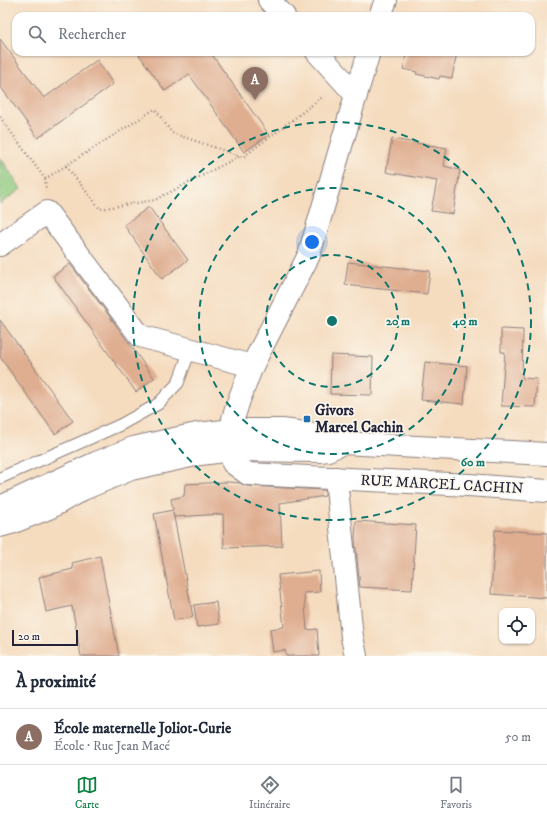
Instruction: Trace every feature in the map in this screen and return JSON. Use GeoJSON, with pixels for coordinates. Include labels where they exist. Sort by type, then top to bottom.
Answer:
{"type":"FeatureCollection","features":[{"type":"Feature","properties":{"kind":"street"},"geometry":{"type":"LineString","coordinates":[[269,0],[280,12]]}},
{"type":"Feature","properties":{"kind":"street"},"geometry":{"type":"LineString","coordinates":[[382,12],[386,0]]}},
{"type":"Feature","properties":{"kind":"street"},"geometry":{"type":"LineString","coordinates":[[321,56],[356,95]]}},
{"type":"Feature","properties":{"kind":"street"},"geometry":{"type":"LineString","coordinates":[[233,440],[233,419],[252,366],[309,255],[368,56]]}},
{"type":"Feature","properties":{"kind":"street"},"geometry":{"type":"LineString","coordinates":[[0,245],[47,212],[140,336],[252,366]]}},
{"type":"Feature","properties":{"kind":"street"},"geometry":{"type":"LineString","coordinates":[[0,506],[133,448],[197,434],[320,451],[328,450],[343,443],[547,454]]}},
{"type":"Feature","properties":{"kind":"street"},"geometry":{"type":"LineString","coordinates":[[0,526],[51,507],[83,489],[131,469],[200,454],[233,440]]}},
{"type":"Feature","properties":{"kind":"street","name":"RUE MARCEL CACHIN"},"geometry":{"type":"LineString","coordinates":[[233,440],[234,463],[248,474],[468,485],[547,491]]}},
{"type":"Feature","properties":{"kind":"street"},"geometry":{"type":"LineString","coordinates":[[336,478],[352,637],[356,656]]}},
{"type":"Feature","properties":{"kind":"lane"},"geometry":{"type":"LineString","coordinates":[[0,478],[120,425],[158,404],[178,383],[190,350]]}},
{"type":"Feature","properties":{"kind":"path"},"geometry":{"type":"LineString","coordinates":[[45,179],[155,109],[172,133],[243,157],[324,96]]}},
{"type":"Feature","properties":{"kind":"path"},"geometry":{"type":"LineString","coordinates":[[0,117],[45,179],[47,212]]}},
{"type":"Feature","properties":{"kind":"path"},"geometry":{"type":"LineString","coordinates":[[66,166],[100,209],[155,200],[240,155]]}},
{"type":"Feature","properties":{"kind":"green space"},"geometry":{"type":"Polygon","coordinates":[[[0,157],[21,189],[0,204],[0,157]]]}},
{"type":"Feature","properties":{"kind":"building"},"geometry":{"type":"Polygon","coordinates":[[[0,39],[44,98],[97,60],[113,84],[38,138],[0,86],[0,39]]]}},
{"type":"Feature","properties":{"kind":"building"},"geometry":{"type":"Polygon","coordinates":[[[140,56],[213,56],[269,135],[244,152],[189,74],[165,91],[140,56]]]}},
{"type":"Feature","properties":{"kind":"building"},"geometry":{"type":"Polygon","coordinates":[[[406,56],[456,56],[452,78],[440,76],[439,79],[416,74],[417,72],[403,69],[406,56]]]}},
{"type":"Feature","properties":{"kind":"building"},"geometry":{"type":"Polygon","coordinates":[[[392,139],[447,148],[444,166],[460,170],[453,214],[431,211],[437,181],[386,172],[392,139]]]}},
{"type":"Feature","properties":{"kind":"building"},"geometry":{"type":"Polygon","coordinates":[[[149,207],[188,260],[162,279],[124,225],[149,207]]]}},
{"type":"Feature","properties":{"kind":"building"},"geometry":{"type":"Polygon","coordinates":[[[348,262],[430,271],[427,294],[345,285],[348,262]]]}},
{"type":"Feature","properties":{"kind":"building"},"geometry":{"type":"Polygon","coordinates":[[[70,264],[154,378],[136,392],[53,276],[70,264]]]}},
{"type":"Feature","properties":{"kind":"building"},"geometry":{"type":"Polygon","coordinates":[[[0,320],[73,421],[55,434],[0,357],[0,320]]]}},
{"type":"Feature","properties":{"kind":"building"},"geometry":{"type":"Polygon","coordinates":[[[501,329],[523,330],[522,378],[537,379],[535,407],[501,406],[505,352],[501,352],[501,329]]]}},
{"type":"Feature","properties":{"kind":"building"},"geometry":{"type":"Polygon","coordinates":[[[331,355],[373,357],[372,395],[330,394],[331,355]]]}},
{"type":"Feature","properties":{"kind":"building"},"geometry":{"type":"Polygon","coordinates":[[[425,362],[467,366],[464,404],[421,400],[425,362]]]}},
{"type":"Feature","properties":{"kind":"building"},"geometry":{"type":"Polygon","coordinates":[[[228,482],[240,483],[247,486],[325,490],[325,496],[280,503],[282,546],[224,548],[223,514],[174,517],[173,512],[193,617],[174,620],[154,514],[173,510],[171,499],[184,496],[185,484],[228,482]]]}},
{"type":"Feature","properties":{"kind":"building"},"geometry":{"type":"Polygon","coordinates":[[[356,521],[416,525],[412,590],[360,587],[355,539],[356,521]]]}},
{"type":"Feature","properties":{"kind":"building"},"geometry":{"type":"Polygon","coordinates":[[[495,530],[547,533],[547,598],[491,594],[495,530]]]}},
{"type":"Feature","properties":{"kind":"building"},"geometry":{"type":"Polygon","coordinates":[[[100,556],[119,656],[81,656],[72,606],[46,612],[39,577],[73,569],[72,563],[100,556]]]}},
{"type":"Feature","properties":{"kind":"building"},"geometry":{"type":"Polygon","coordinates":[[[319,571],[320,592],[304,593],[307,630],[317,629],[319,656],[286,656],[285,650],[273,652],[270,629],[284,627],[278,575],[319,571]]]}},
{"type":"Feature","properties":{"kind":"building"},"geometry":{"type":"Polygon","coordinates":[[[216,602],[219,624],[197,627],[194,605],[216,602]]]}},
{"type":"Feature","properties":{"kind":"place","name":"École maternelle Joliot-Curie"},"geometry":{"type":"Point","coordinates":[255,100]}},
{"type":"Feature","properties":{"kind":"place","name":"Givors Marcel Cachin"},"geometry":{"type":"Point","coordinates":[307,419]}}]}
